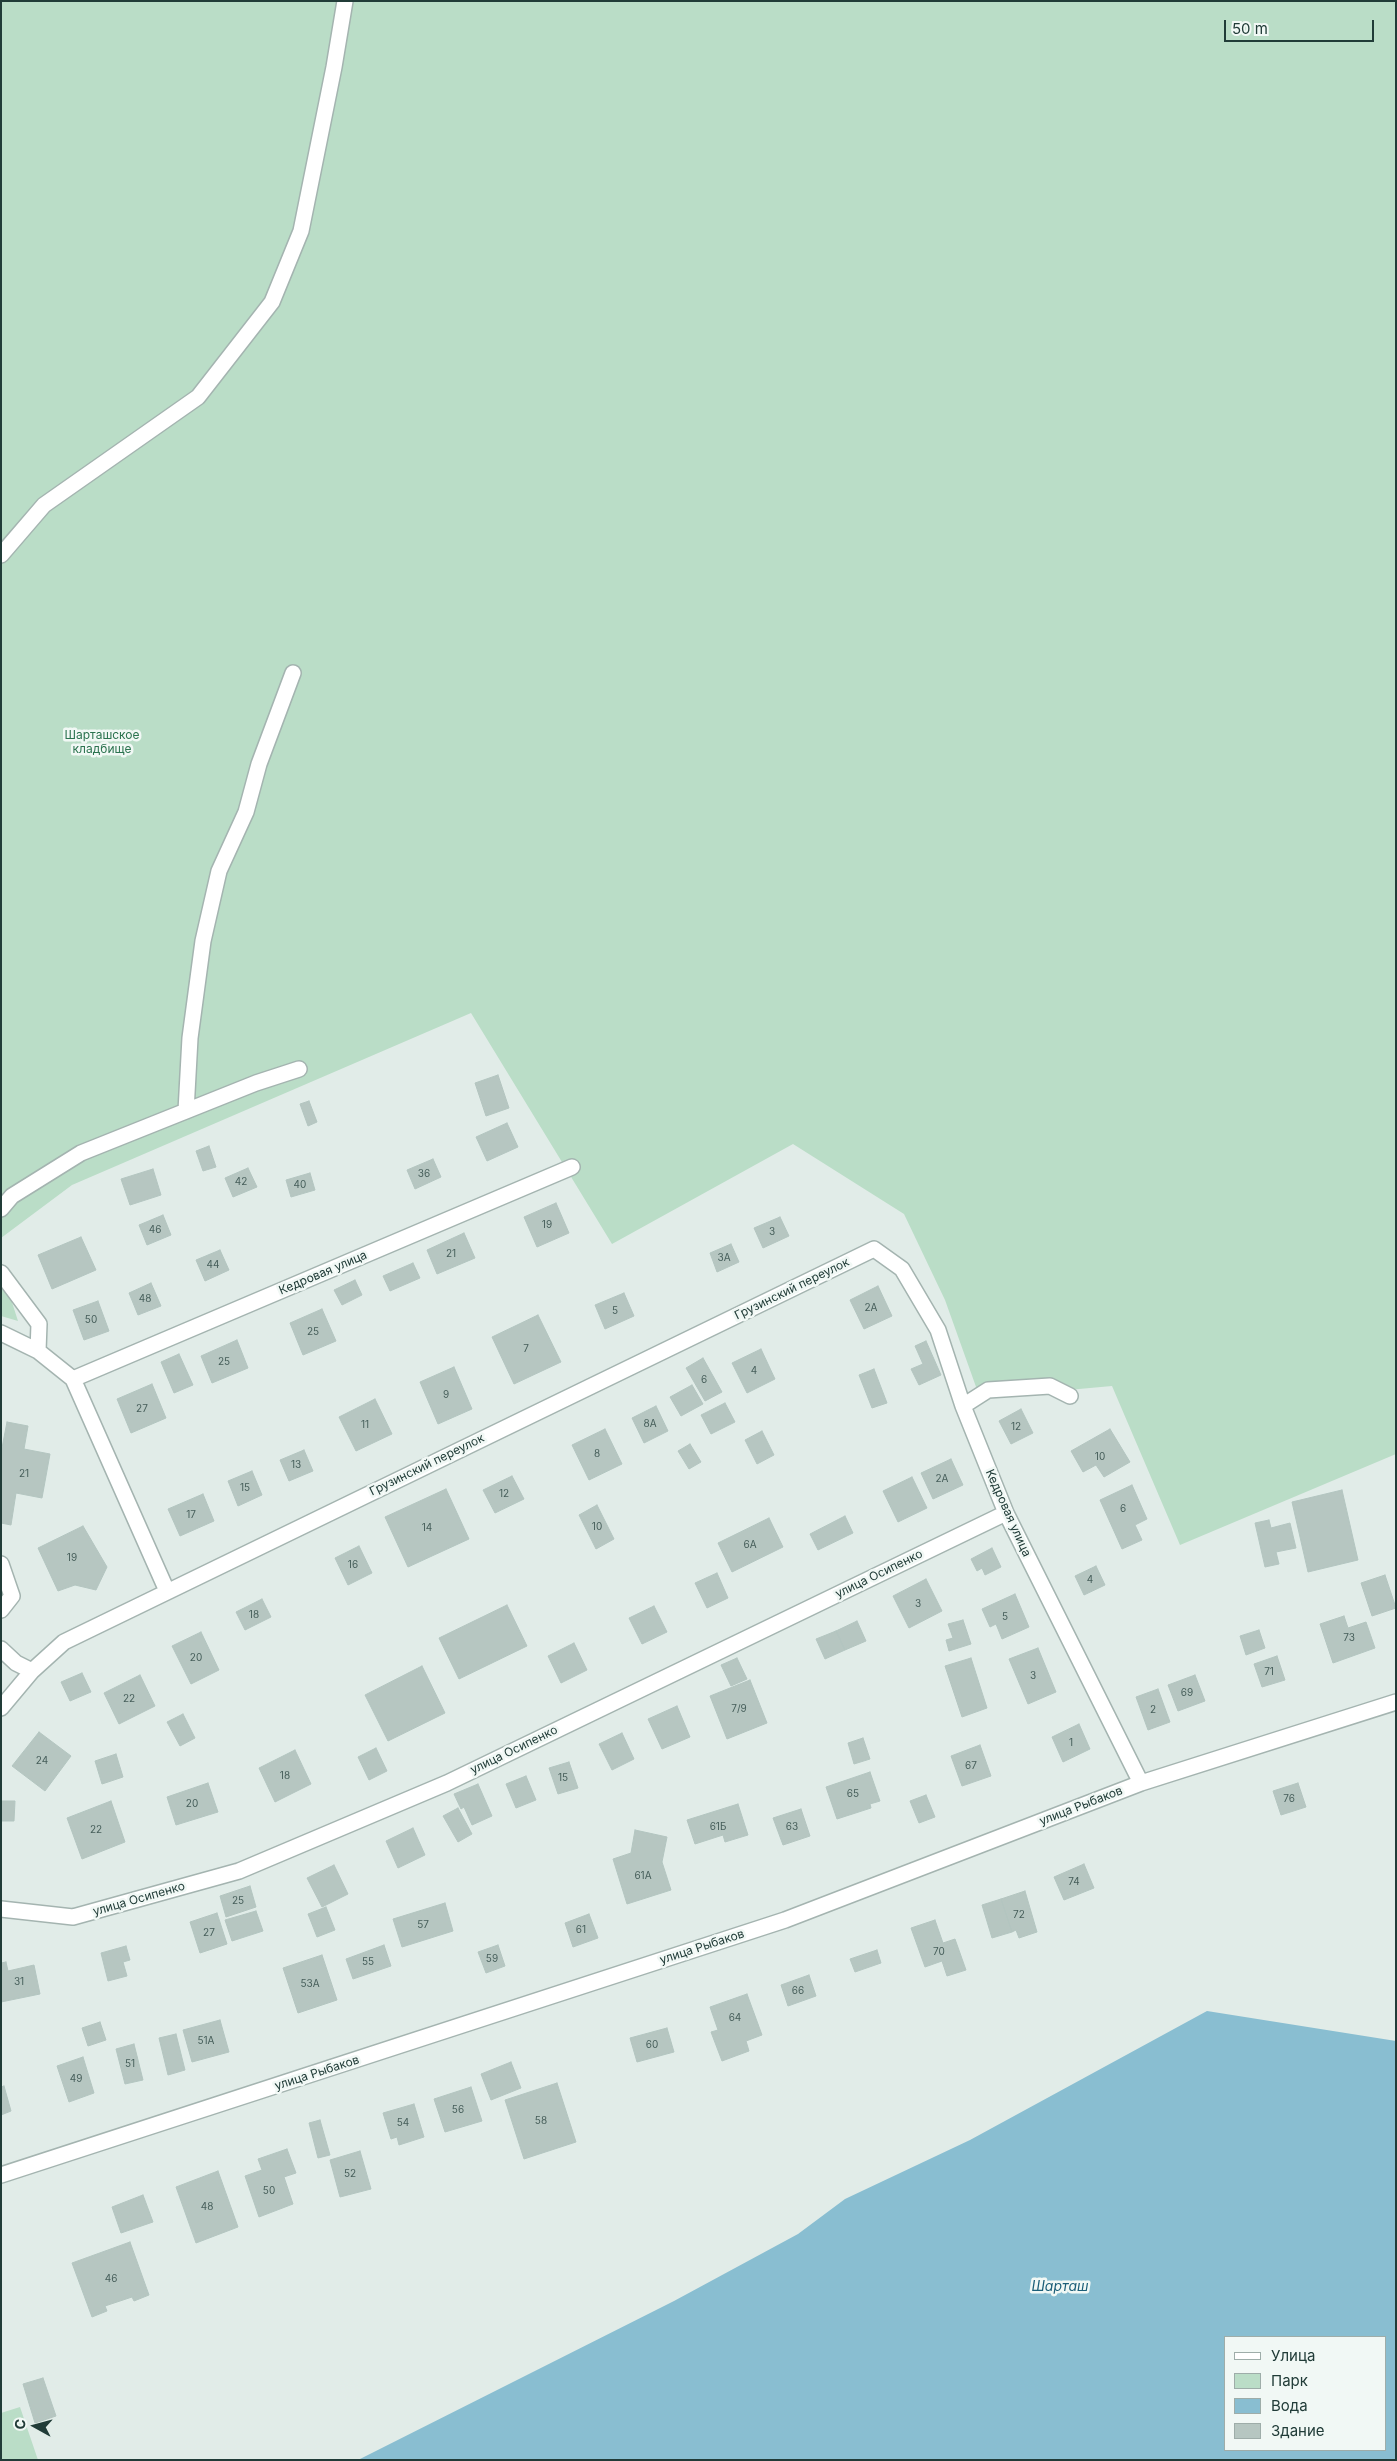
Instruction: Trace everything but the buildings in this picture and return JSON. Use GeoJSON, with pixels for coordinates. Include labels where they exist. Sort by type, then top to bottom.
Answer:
{"type":"FeatureCollection","features":[{"type":"Feature","properties":{"kind":"street"},"geometry":{"type":"LineString","coordinates":[[1,555],[44,505],[198,397],[272,302],[301,232],[334,67],[345,1]]}},
{"type":"Feature","properties":{"kind":"street"},"geometry":{"type":"LineString","coordinates":[[186,1111],[190,1038],[201,950],[219,871],[246,812],[258,764],[293,673]]}},
{"type":"Feature","properties":{"kind":"street"},"geometry":{"type":"LineString","coordinates":[[1,1209],[12,1196],[82,1153],[256,1082],[299,1069]]}},
{"type":"Feature","properties":{"kind":"street","name":"Кедровая улица"},"geometry":{"type":"LineString","coordinates":[[73,1379],[572,1167]]}},
{"type":"Feature","properties":{"kind":"street","name":"Кедровая улица"},"geometry":{"type":"LineString","coordinates":[[874,1249],[902,1269],[938,1330],[963,1406],[1006,1513],[1141,1783]]}},
{"type":"Feature","properties":{"kind":"street","name":"Грузинский переулок"},"geometry":{"type":"LineString","coordinates":[[1,1708],[32,1672],[64,1642],[874,1249]]}},
{"type":"Feature","properties":{"kind":"street"},"geometry":{"type":"LineString","coordinates":[[1,1273],[39,1324],[38,1351]]}},
{"type":"Feature","properties":{"kind":"street"},"geometry":{"type":"LineString","coordinates":[[1,1334],[38,1351],[73,1379],[168,1591]]}},
{"type":"Feature","properties":{"kind":"street"},"geometry":{"type":"LineString","coordinates":[[963,1406],[988,1390],[1050,1386],[1070,1396]]}},
{"type":"Feature","properties":{"kind":"street","name":"улица Осипенко"},"geometry":{"type":"LineString","coordinates":[[1,1908],[73,1917],[239,1871],[447,1783],[1006,1513]]}},
{"type":"Feature","properties":{"kind":"street"},"geometry":{"type":"LineString","coordinates":[[1,1564],[12,1596],[1,1610]]}},
{"type":"Feature","properties":{"kind":"street"},"geometry":{"type":"LineString","coordinates":[[1,1649],[16,1662],[32,1672]]}},
{"type":"Feature","properties":{"kind":"street","name":"улица Рыбаков"},"geometry":{"type":"LineString","coordinates":[[1,2175],[785,1920],[1141,1783],[1396,1702]]}},
{"type":"Feature","properties":{"kind":"green space","name":"Шарташское кладбище"},"geometry":{"type":"Polygon","coordinates":[[[1,1],[1396,1],[1396,1454],[1180,1545],[1112,1386],[980,1398],[945,1300],[904,1214],[793,1144],[612,1244],[471,1013],[72,1185],[1,1238],[1,1]]]}},
{"type":"Feature","properties":{"kind":"green space"},"geometry":{"type":"Polygon","coordinates":[[[1,1268],[18,1321],[1,1316],[1,1268]]]}},
{"type":"Feature","properties":{"kind":"green space"},"geometry":{"type":"Polygon","coordinates":[[[20,2407],[38,2460],[1,2460],[1,2413],[20,2407]]]}},
{"type":"Feature","properties":{"kind":"water","name":"Шарташ"},"geometry":{"type":"Polygon","coordinates":[[[1207,2011],[1396,2041],[1396,2460],[358,2460],[674,2301],[798,2234],[845,2199],[970,2140],[1207,2011]]]}}]}
